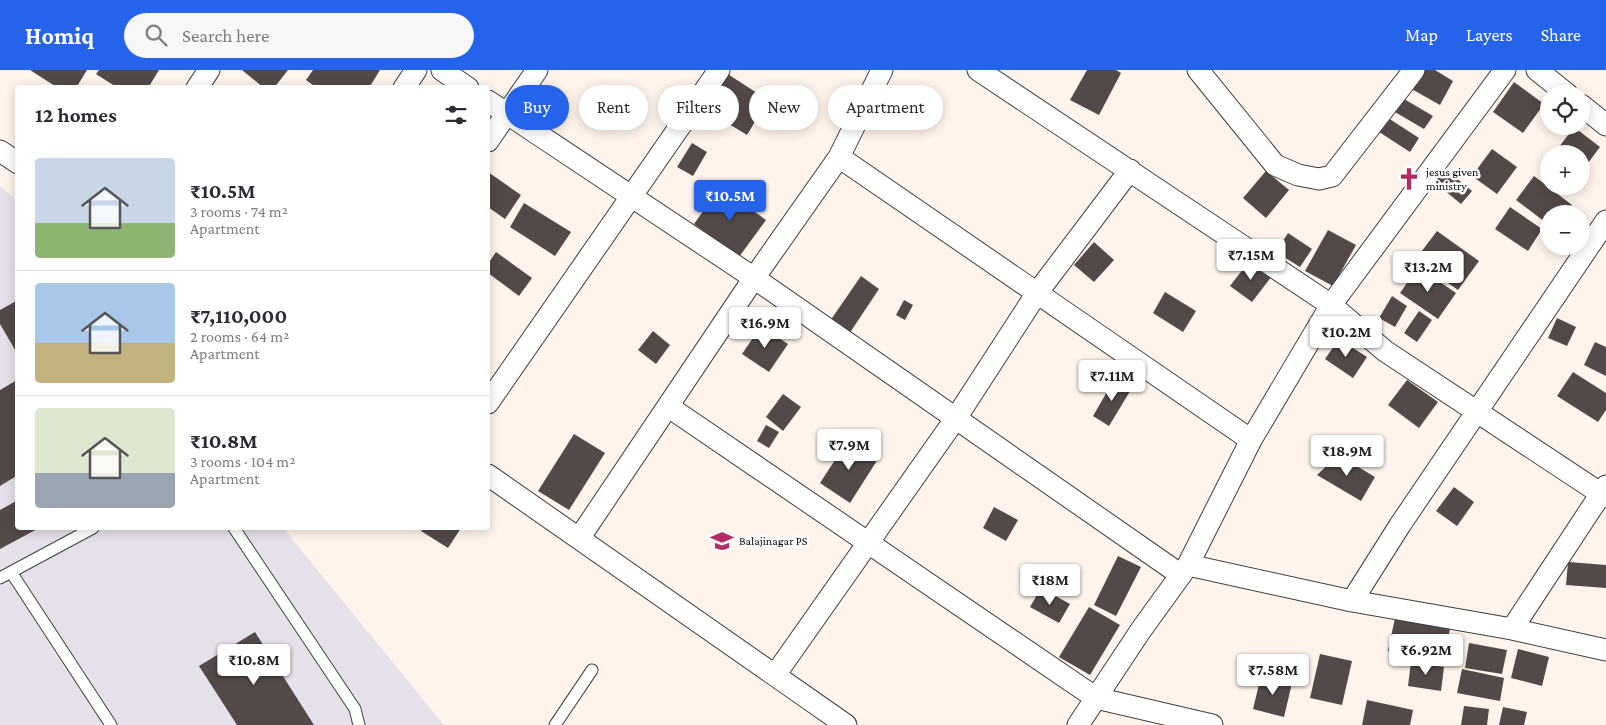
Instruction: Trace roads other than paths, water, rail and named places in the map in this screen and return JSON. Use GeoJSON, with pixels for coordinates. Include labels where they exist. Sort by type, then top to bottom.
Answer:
{"type":"FeatureCollection","features":[{"type":"Feature","properties":{"kind":"street"},"geometry":{"type":"LineString","coordinates":[[199,85],[209,70]]}},
{"type":"Feature","properties":{"kind":"street"},"geometry":{"type":"LineString","coordinates":[[406,85],[416,70]]}},
{"type":"Feature","properties":{"kind":"street"},"geometry":{"type":"LineString","coordinates":[[442,70],[464,85]]}},
{"type":"Feature","properties":{"kind":"street"},"geometry":{"type":"LineString","coordinates":[[527,85],[537,70]]}},
{"type":"Feature","properties":{"kind":"street"},"geometry":{"type":"LineString","coordinates":[[490,400],[719,70]]}},
{"type":"Feature","properties":{"kind":"street"},"geometry":{"type":"LineString","coordinates":[[580,537],[754,278],[839,157],[882,70]]}},
{"type":"Feature","properties":{"kind":"street"},"geometry":{"type":"LineString","coordinates":[[978,70],[1331,305],[1385,351],[1604,492],[1512,629]]}},
{"type":"Feature","properties":{"kind":"street"},"geometry":{"type":"LineString","coordinates":[[1198,70],[1275,165],[1298,176],[1319,179],[1332,176],[1414,70]]}},
{"type":"Feature","properties":{"kind":"street"},"geometry":{"type":"LineString","coordinates":[[1078,725],[1184,570],[1252,440],[1331,305],[1505,70]]}},
{"type":"Feature","properties":{"kind":"street"},"geometry":{"type":"LineString","coordinates":[[1537,70],[1556,85]]}},
{"type":"Feature","properties":{"kind":"street"},"geometry":{"type":"LineString","coordinates":[[490,101],[505,112]]}},
{"type":"Feature","properties":{"kind":"street"},"geometry":{"type":"LineString","coordinates":[[1590,112],[1606,125]]}},
{"type":"Feature","properties":{"kind":"street"},"geometry":{"type":"LineString","coordinates":[[490,138],[505,116]]}},
{"type":"Feature","properties":{"kind":"street"},"geometry":{"type":"LineString","coordinates":[[532,130],[754,278],[956,418],[1184,570],[1512,629],[1606,650]]}},
{"type":"Feature","properties":{"kind":"street"},"geometry":{"type":"LineString","coordinates":[[0,151],[15,161]]}},
{"type":"Feature","properties":{"kind":"street"},"geometry":{"type":"LineString","coordinates":[[839,157],[1252,440]]}},
{"type":"Feature","properties":{"kind":"street"},"geometry":{"type":"LineString","coordinates":[[776,675],[956,418],[1037,294],[1130,170]]}},
{"type":"Feature","properties":{"kind":"street"},"geometry":{"type":"LineString","coordinates":[[1352,601],[1606,221]]}},
{"type":"Feature","properties":{"kind":"street"},"geometry":{"type":"LineString","coordinates":[[669,407],[1096,698],[1212,725]]}},
{"type":"Feature","properties":{"kind":"street"},"geometry":{"type":"LineString","coordinates":[[490,476],[580,537],[846,725]]}},
{"type":"Feature","properties":{"kind":"lane"},"geometry":{"type":"LineString","coordinates":[[0,578],[89,530]]}},
{"type":"Feature","properties":{"kind":"lane"},"geometry":{"type":"LineString","coordinates":[[235,530],[354,710],[359,725]]}},
{"type":"Feature","properties":{"kind":"lane"},"geometry":{"type":"LineString","coordinates":[[11,572],[111,725]]}},
{"type":"Feature","properties":{"kind":"lane"},"geometry":{"type":"LineString","coordinates":[[555,725],[592,670]]}},
{"type":"Feature","properties":{"kind":"place","name":"jesus given ministry"},"geometry":{"type":"Point","coordinates":[1409,179]}},
{"type":"Feature","properties":{"kind":"place","name":"Balajinagar PS"},"geometry":{"type":"Point","coordinates":[722,541]}}]}
